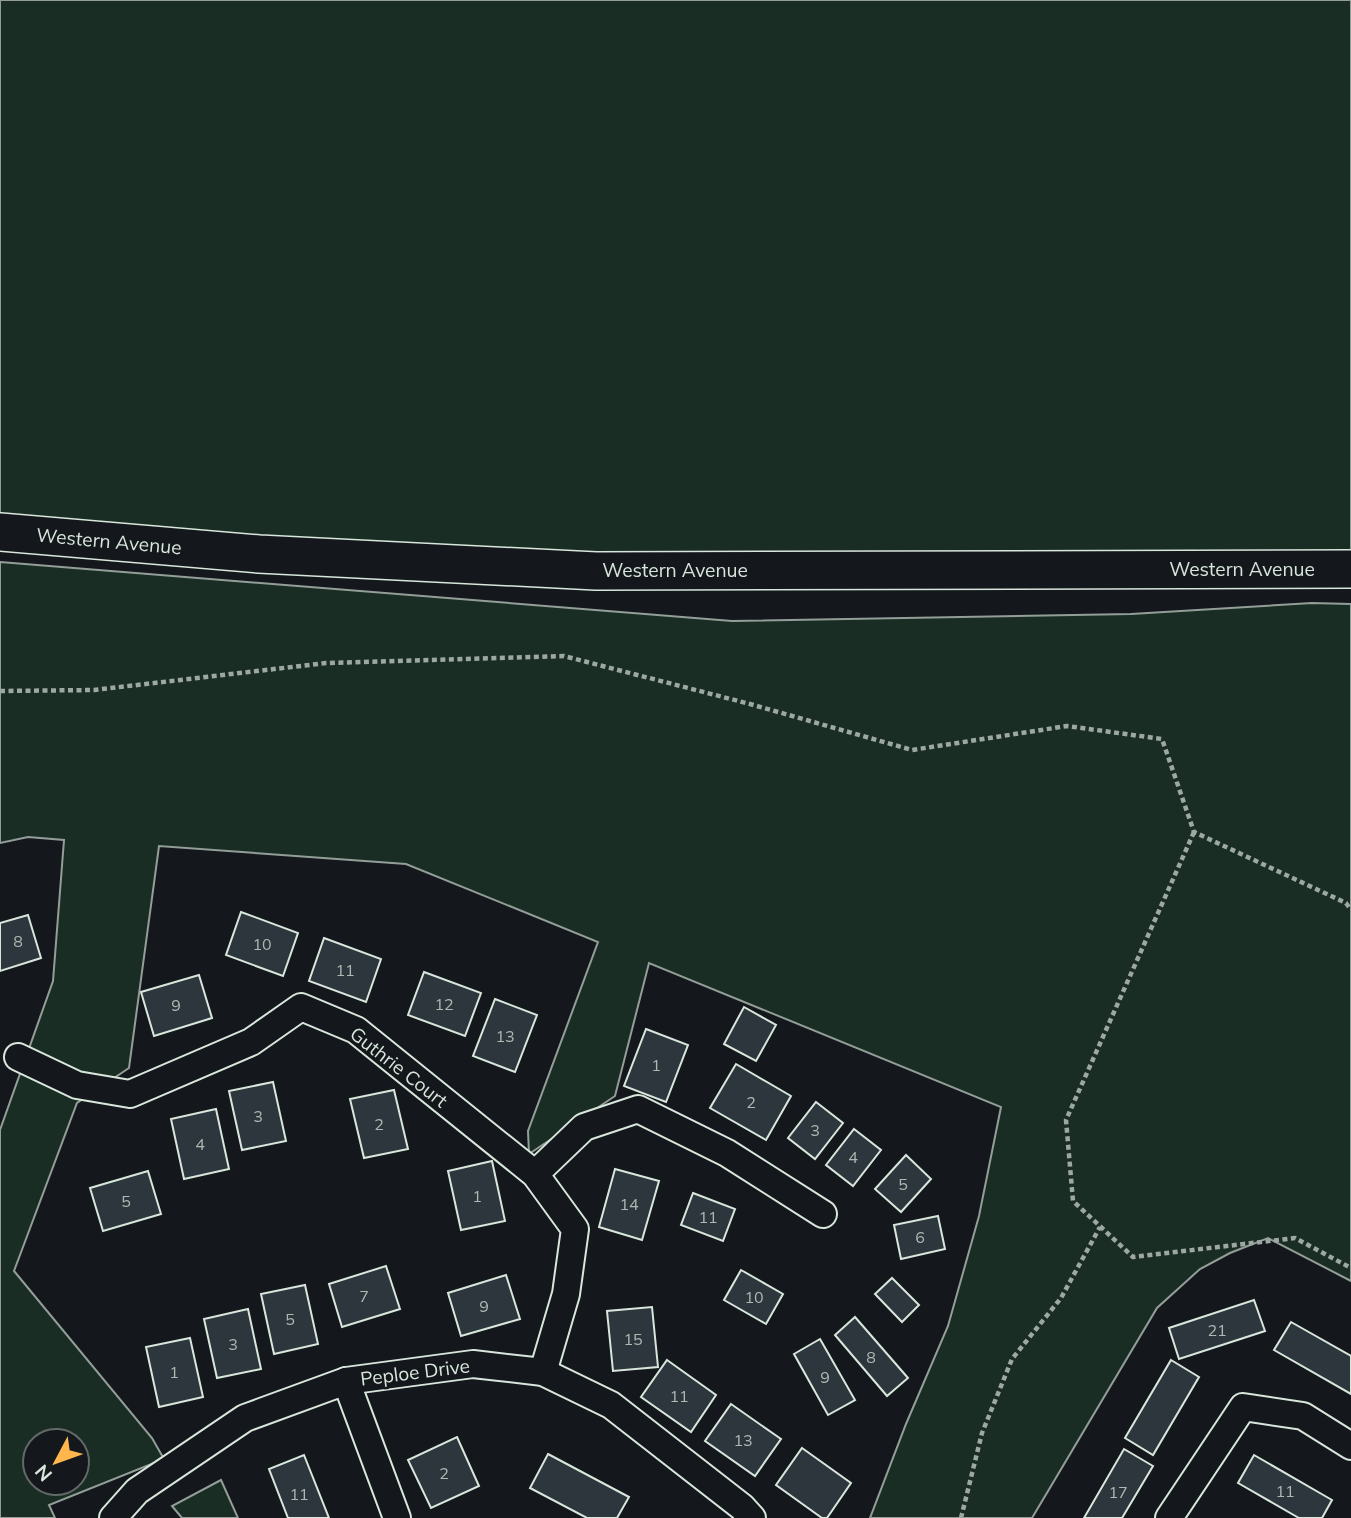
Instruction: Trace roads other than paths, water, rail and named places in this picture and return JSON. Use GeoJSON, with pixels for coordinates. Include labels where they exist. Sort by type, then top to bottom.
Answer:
{"type":"FeatureCollection","features":[{"type":"Feature","properties":{"kind":"main road","name":"Western Avenue"},"geometry":{"type":"LineString","coordinates":[[0,532],[259,554],[596,571],[1351,569]]}},
{"type":"Feature","properties":{"kind":"street","name":"Guthrie Court"},"geometry":{"type":"LineString","coordinates":[[18,1057],[77,1085],[130,1094],[251,1042],[301,1007],[356,1030],[535,1174],[575,1229],[566,1294],[543,1372]]}},
{"type":"Feature","properties":{"kind":"street"},"geometry":{"type":"LineString","coordinates":[[535,1174],[584,1127],[638,1109],[727,1153],[823,1214]]}},
{"type":"Feature","properties":{"kind":"street","name":"Peploe Drive"},"geometry":{"type":"LineString","coordinates":[[113,1518],[137,1491],[245,1418],[346,1381],[473,1364],[543,1372],[611,1405],[742,1507],[752,1518]]}},
{"type":"Feature","properties":{"kind":"street"},"geometry":{"type":"LineString","coordinates":[[346,1381],[397,1518]]}},
{"type":"Feature","properties":{"kind":"street"},"geometry":{"type":"LineString","coordinates":[[1168,1518],[1243,1407],[1303,1416],[1351,1446]]}}]}
